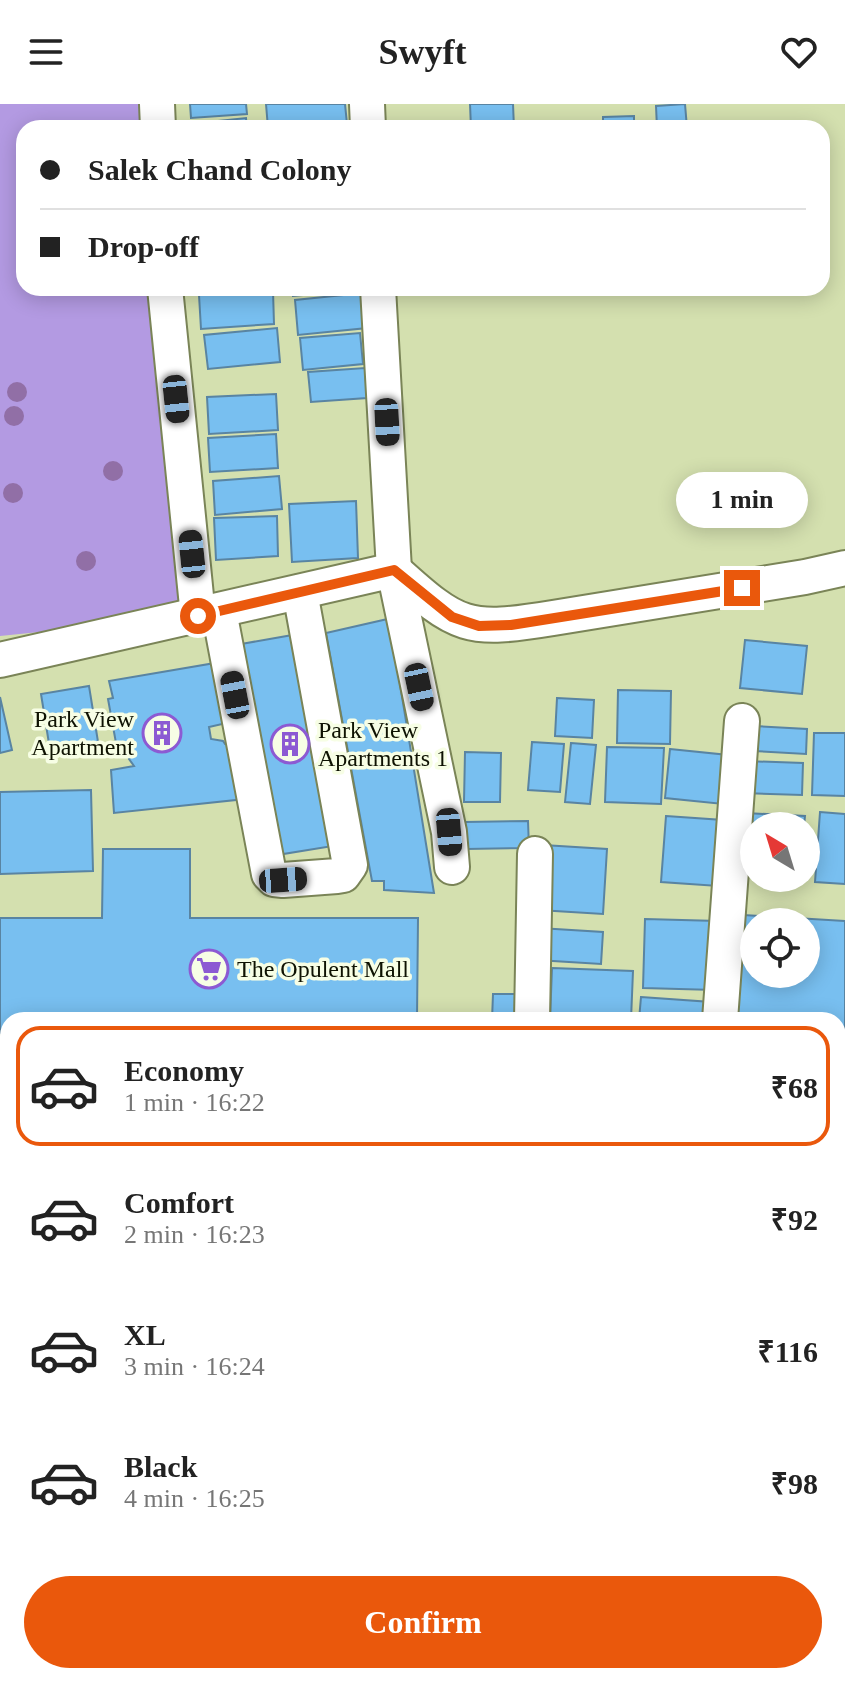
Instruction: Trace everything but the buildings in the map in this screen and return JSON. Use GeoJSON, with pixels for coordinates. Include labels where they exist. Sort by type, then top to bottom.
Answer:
{"type":"FeatureCollection","features":[{"type":"Feature","properties":{"kind":"street"},"geometry":{"type":"LineString","coordinates":[[166,296],[209,613],[269,874],[274,879],[283,880],[343,875],[350,865],[300,592]]}},
{"type":"Feature","properties":{"kind":"street"},"geometry":{"type":"LineString","coordinates":[[378,296],[394,570],[449,832],[452,867]]}},
{"type":"Feature","properties":{"kind":"street"},"geometry":{"type":"LineString","coordinates":[[394,570],[452,617],[479,626],[525,623],[845,568]]}},
{"type":"Feature","properties":{"kind":"street"},"geometry":{"type":"LineString","coordinates":[[0,660],[394,570]]}},
{"type":"Feature","properties":{"kind":"street"},"geometry":{"type":"LineString","coordinates":[[721,1012],[742,721]]}},
{"type":"Feature","properties":{"kind":"street"},"geometry":{"type":"LineString","coordinates":[[532,1012],[535,854]]}},
{"type":"Feature","properties":{"kind":"shaded area"},"geometry":{"type":"Polygon","coordinates":[[[0,104],[159,104],[160,120],[16,120],[16,296],[174,296],[198,616],[0,636],[0,104]]]}},
{"type":"Feature","properties":{"kind":"place","name":"Park View Apartment"},"geometry":{"type":"Point","coordinates":[162,733]}},
{"type":"Feature","properties":{"kind":"place","name":"Park View Apartments 1"},"geometry":{"type":"Point","coordinates":[290,744]}},
{"type":"Feature","properties":{"kind":"place","name":"The Opulent Mall"},"geometry":{"type":"Point","coordinates":[209,969]}},
{"type":"Feature","properties":{"kind":"route"},"geometry":{"type":"LineString","coordinates":[[198,616],[394,570],[452,617],[479,626],[511,625],[742,588]]}}]}
